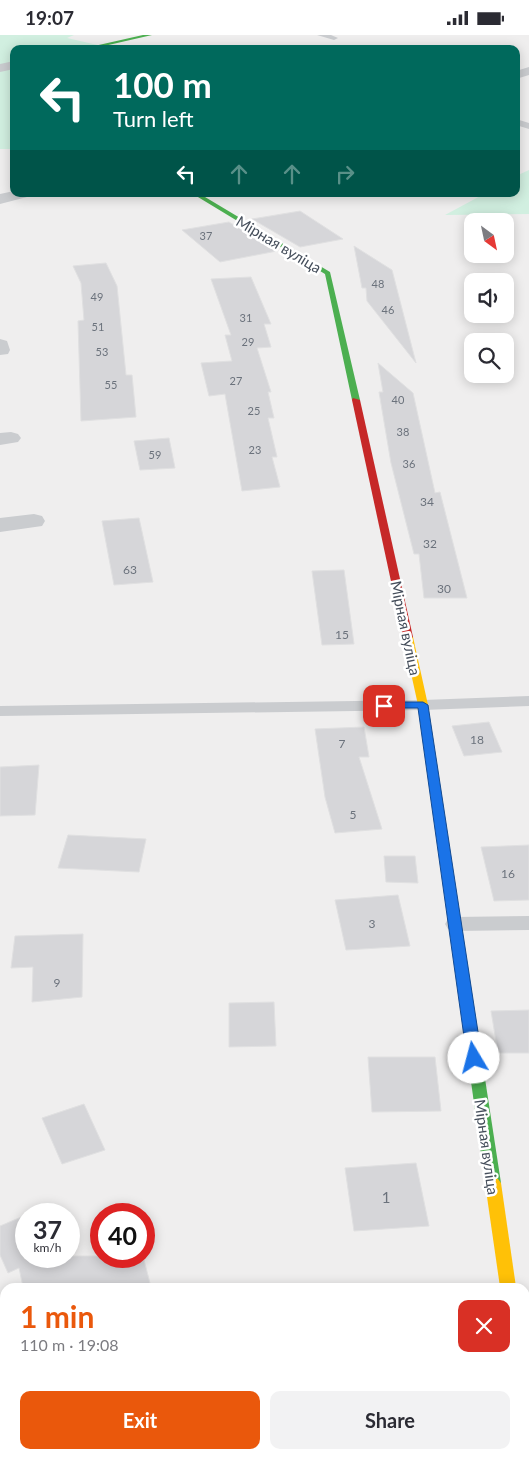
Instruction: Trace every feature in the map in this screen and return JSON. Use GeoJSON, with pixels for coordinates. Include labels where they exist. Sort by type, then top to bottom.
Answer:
{"type":"FeatureCollection","features":[{"type":"Feature","properties":{"kind":"street"},"geometry":{"type":"LineString","coordinates":[[102,45],[150,35]]}},
{"type":"Feature","properties":{"kind":"street","name":"Мірная вуліца"},"geometry":{"type":"LineString","coordinates":[[201,197],[328,273],[423,705],[507,1283]]}},
{"type":"Feature","properties":{"kind":"street"},"geometry":{"type":"LineString","coordinates":[[0,525],[34,521]]}},
{"type":"Feature","properties":{"kind":"lane"},"geometry":{"type":"LineString","coordinates":[[321,35],[334,38]]}},
{"type":"Feature","properties":{"kind":"lane"},"geometry":{"type":"LineString","coordinates":[[0,711],[423,705],[529,701]]}},
{"type":"Feature","properties":{"kind":"lane"},"geometry":{"type":"LineString","coordinates":[[455,924],[529,923]]}},
{"type":"Feature","properties":{"kind":"green space"},"geometry":{"type":"Polygon","coordinates":[[[0,35],[74,35],[67,38],[98,45],[10,45],[10,149],[0,149],[0,35]]]}},
{"type":"Feature","properties":{"kind":"green space"},"geometry":{"type":"Polygon","coordinates":[[[529,170],[529,214],[464,213],[464,215],[445,215],[478,197],[520,197],[520,174],[529,170]]]}},
{"type":"Feature","properties":{"kind":"building"},"geometry":{"type":"Polygon","coordinates":[[[300,211],[343,239],[300,247],[252,219],[300,211]]]}},
{"type":"Feature","properties":{"kind":"building"},"geometry":{"type":"Polygon","coordinates":[[[229,222],[277,251],[220,262],[182,230],[229,222]]]}},
{"type":"Feature","properties":{"kind":"building"},"geometry":{"type":"Polygon","coordinates":[[[354,246],[392,270],[416,363],[367,301],[366,288],[362,288],[354,246]]]}},
{"type":"Feature","properties":{"kind":"building"},"geometry":{"type":"Polygon","coordinates":[[[106,263],[117,286],[126,375],[132,375],[136,417],[81,421],[78,321],[84,320],[81,283],[73,266],[106,263]]]}},
{"type":"Feature","properties":{"kind":"building"},"geometry":{"type":"Polygon","coordinates":[[[251,277],[271,324],[264,324],[271,347],[257,348],[271,392],[268,392],[274,418],[268,418],[277,457],[272,457],[280,487],[242,491],[225,394],[209,396],[201,363],[232,361],[225,335],[231,335],[211,279],[251,277]]]}},
{"type":"Feature","properties":{"kind":"building"},"geometry":{"type":"Polygon","coordinates":[[[378,363],[413,393],[435,493],[440,492],[467,598],[424,598],[419,554],[414,554],[391,463],[379,392],[383,392],[378,363]]]}},
{"type":"Feature","properties":{"kind":"building"},"geometry":{"type":"Polygon","coordinates":[[[169,438],[175,468],[140,470],[134,441],[169,438]]]}},
{"type":"Feature","properties":{"kind":"building"},"geometry":{"type":"Polygon","coordinates":[[[139,518],[153,582],[114,585],[102,521],[139,518]]]}},
{"type":"Feature","properties":{"kind":"building"},"geometry":{"type":"Polygon","coordinates":[[[344,570],[354,644],[322,645],[312,571],[344,570]]]}},
{"type":"Feature","properties":{"kind":"building"},"geometry":{"type":"Polygon","coordinates":[[[489,722],[502,752],[464,756],[452,726],[489,722]]]}},
{"type":"Feature","properties":{"kind":"building"},"geometry":{"type":"Polygon","coordinates":[[[364,727],[369,757],[359,757],[382,829],[335,833],[325,797],[315,729],[364,727]]]}},
{"type":"Feature","properties":{"kind":"building"},"geometry":{"type":"Polygon","coordinates":[[[39,765],[35,815],[0,816],[0,767],[39,765]]]}},
{"type":"Feature","properties":{"kind":"building"},"geometry":{"type":"Polygon","coordinates":[[[68,835],[146,839],[139,872],[58,868],[68,835]]]}},
{"type":"Feature","properties":{"kind":"building"},"geometry":{"type":"Polygon","coordinates":[[[529,845],[529,900],[494,901],[481,847],[529,845]]]}},
{"type":"Feature","properties":{"kind":"building"},"geometry":{"type":"Polygon","coordinates":[[[384,856],[415,856],[418,883],[386,882],[384,856]]]}},
{"type":"Feature","properties":{"kind":"building"},"geometry":{"type":"Polygon","coordinates":[[[398,895],[410,946],[346,950],[335,900],[398,895]]]}},
{"type":"Feature","properties":{"kind":"building"},"geometry":{"type":"Polygon","coordinates":[[[83,934],[82,997],[32,1002],[33,967],[11,968],[15,936],[83,934]]]}},
{"type":"Feature","properties":{"kind":"building"},"geometry":{"type":"Polygon","coordinates":[[[274,1002],[276,1046],[229,1047],[229,1003],[274,1002]]]}},
{"type":"Feature","properties":{"kind":"building"},"geometry":{"type":"Polygon","coordinates":[[[529,1010],[529,1053],[498,1053],[491,1011],[529,1010]]]}},
{"type":"Feature","properties":{"kind":"building"},"geometry":{"type":"Polygon","coordinates":[[[368,1057],[435,1057],[441,1111],[372,1112],[368,1057]]]}},
{"type":"Feature","properties":{"kind":"building"},"geometry":{"type":"Polygon","coordinates":[[[84,1104],[105,1150],[62,1164],[42,1118],[84,1104]]]}},
{"type":"Feature","properties":{"kind":"building"},"geometry":{"type":"Polygon","coordinates":[[[416,1163],[429,1226],[354,1231],[345,1168],[416,1163]]]}},
{"type":"Feature","properties":{"kind":"building"},"geometry":{"type":"Polygon","coordinates":[[[15,1220],[15,1268],[19,1268],[8,1273],[0,1255],[0,1226],[15,1220]]]}},
{"type":"Feature","properties":{"kind":"building"},"geometry":{"type":"Polygon","coordinates":[[[80,1256],[90,1256],[90,1268],[146,1268],[150,1283],[22,1283],[19,1268],[80,1268],[80,1256]]]}},
{"type":"Feature","properties":{"kind":"traffic: fast"},"geometry":{"type":"LineString","coordinates":[[102,45],[150,35]]}},
{"type":"Feature","properties":{"kind":"traffic: fast"},"geometry":{"type":"LineString","coordinates":[[201,197],[328,273],[356,400]]}},
{"type":"Feature","properties":{"kind":"traffic: fast"},"geometry":{"type":"LineString","coordinates":[[455,922],[493,1183]]}},
{"type":"Feature","properties":{"kind":"traffic: slow"},"geometry":{"type":"LineString","coordinates":[[408,637],[423,705],[455,922]]}},
{"type":"Feature","properties":{"kind":"traffic: slow"},"geometry":{"type":"LineString","coordinates":[[493,1183],[507,1283]]}},
{"type":"Feature","properties":{"kind":"traffic: jam"},"geometry":{"type":"LineString","coordinates":[[356,400],[408,637]]}},
{"type":"Feature","properties":{"kind":"route"},"geometry":{"type":"LineString","coordinates":[[384,706],[423,705],[474,1058]]}}]}
